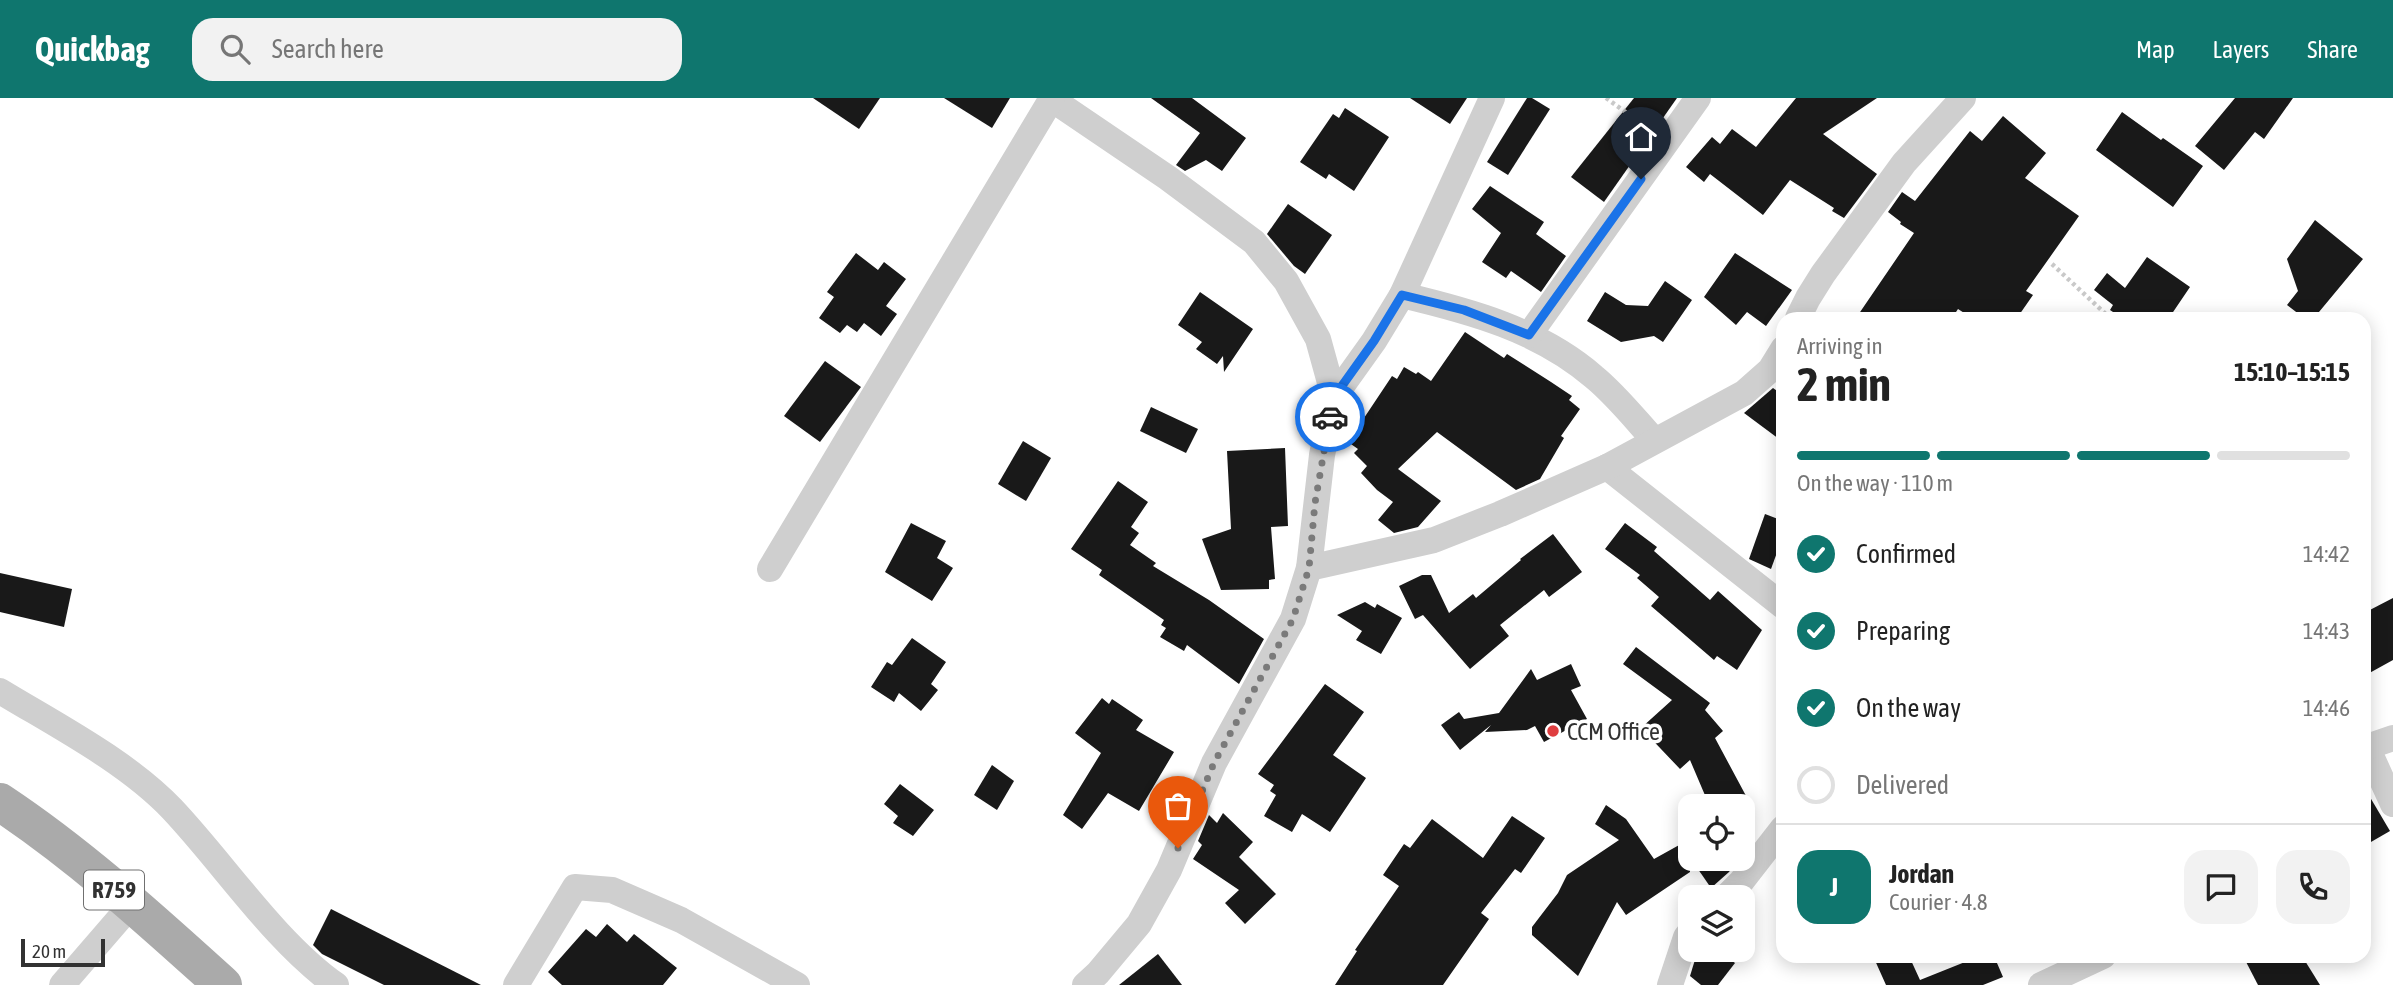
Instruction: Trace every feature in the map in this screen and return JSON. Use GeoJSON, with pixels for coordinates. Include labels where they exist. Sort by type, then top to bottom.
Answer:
{"type":"FeatureCollection","features":[{"type":"Feature","properties":{"kind":"main road","name":"R759"},"geometry":{"type":"LineString","coordinates":[[0,802],[34,824],[132,904],[223,985]]}},
{"type":"Feature","properties":{"kind":"street"},"geometry":{"type":"LineString","coordinates":[[770,569],[1051,98],[1168,178],[1254,242],[1286,281],[1318,339],[1334,397]]}},
{"type":"Feature","properties":{"kind":"street"},"geometry":{"type":"LineString","coordinates":[[1085,985],[1139,924],[1169,870],[1214,763],[1293,619],[1309,568],[1322,455],[1334,397],[1374,341],[1402,295],[1492,98]]}},
{"type":"Feature","properties":{"kind":"street"},"geometry":{"type":"LineString","coordinates":[[1529,335],[1698,98]]}},
{"type":"Feature","properties":{"kind":"street"},"geometry":{"type":"LineString","coordinates":[[1801,312],[1823,274],[1904,163],[1963,98]]}},
{"type":"Feature","properties":{"kind":"street"},"geometry":{"type":"LineString","coordinates":[[1402,295],[1464,310],[1556,348],[1595,378],[1654,440]]}},
{"type":"Feature","properties":{"kind":"street"},"geometry":{"type":"LineString","coordinates":[[1309,568],[1434,540],[1607,467],[1744,393],[1770,370],[1776,360]]}},
{"type":"Feature","properties":{"kind":"street"},"geometry":{"type":"LineString","coordinates":[[1607,467],[1776,600]]}},
{"type":"Feature","properties":{"kind":"street"},"geometry":{"type":"LineString","coordinates":[[0,691],[112,759],[170,807],[277,930],[320,974],[336,985]]}},
{"type":"Feature","properties":{"kind":"street"},"geometry":{"type":"LineString","coordinates":[[2371,745],[2393,738]]}},
{"type":"Feature","properties":{"kind":"street"},"geometry":{"type":"LineString","coordinates":[[2371,758],[2393,804]]}},
{"type":"Feature","properties":{"kind":"street"},"geometry":{"type":"LineString","coordinates":[[1738,885],[1776,837]]}},
{"type":"Feature","properties":{"kind":"street"},"geometry":{"type":"LineString","coordinates":[[516,985],[575,887],[612,890],[681,920],[797,985]]}},
{"type":"Feature","properties":{"kind":"street"},"geometry":{"type":"LineString","coordinates":[[62,985],[132,904]]}},
{"type":"Feature","properties":{"kind":"street"},"geometry":{"type":"LineString","coordinates":[[1670,985],[1678,961]]}},
{"type":"Feature","properties":{"kind":"street"},"geometry":{"type":"LineString","coordinates":[[2041,985],[2083,963]]}},
{"type":"Feature","properties":{"kind":"path"},"geometry":{"type":"LineString","coordinates":[[1606,98],[1667,142]]}},
{"type":"Feature","properties":{"kind":"path"},"geometry":{"type":"LineString","coordinates":[[2052,264],[2104,312]]}},
{"type":"Feature","properties":{"kind":"building"},"geometry":{"type":"Polygon","coordinates":[[[813,98],[880,98],[859,129],[813,98]]]}},
{"type":"Feature","properties":{"kind":"building"},"geometry":{"type":"Polygon","coordinates":[[[944,98],[1010,98],[992,128],[944,98]]]}},
{"type":"Feature","properties":{"kind":"building"},"geometry":{"type":"Polygon","coordinates":[[[1151,98],[1192,98],[1246,138],[1222,171],[1206,160],[1185,171],[1176,165],[1200,133],[1151,98]]]}},
{"type":"Feature","properties":{"kind":"building"},"geometry":{"type":"Polygon","coordinates":[[[1410,98],[1467,98],[1450,124],[1410,98]]]}},
{"type":"Feature","properties":{"kind":"building"},"geometry":{"type":"Polygon","coordinates":[[[1527,98],[1532,98],[1550,109],[1508,175],[1487,162],[1527,98]]]}},
{"type":"Feature","properties":{"kind":"building"},"geometry":{"type":"Polygon","coordinates":[[[1634,98],[1677,98],[1604,202],[1571,177],[1634,98]]]}},
{"type":"Feature","properties":{"kind":"building"},"geometry":{"type":"Polygon","coordinates":[[[1796,98],[1877,98],[1823,134],[1877,174],[1844,218],[1832,211],[1834,208],[1790,180],[1763,215],[1710,174],[1704,182],[1686,167],[1712,137],[1720,144],[1732,129],[1756,147],[1796,98]]]}},
{"type":"Feature","properties":{"kind":"building"},"geometry":{"type":"Polygon","coordinates":[[[2235,98],[2293,98],[2264,139],[2255,132],[2224,170],[2195,146],[2235,98]]]}},
{"type":"Feature","properties":{"kind":"building"},"geometry":{"type":"Polygon","coordinates":[[[1345,108],[1389,137],[1354,191],[1329,174],[1326,179],[1300,162],[1333,114],[1339,118],[1345,108]]]}},
{"type":"Feature","properties":{"kind":"building"},"geometry":{"type":"Polygon","coordinates":[[[2122,112],[2203,166],[2173,207],[2096,150],[2122,112]]]}},
{"type":"Feature","properties":{"kind":"building"},"geometry":{"type":"Polygon","coordinates":[[[2003,116],[2046,153],[2025,178],[2079,216],[2026,291],[2033,295],[2021,312],[1963,312],[1958,309],[1956,312],[1860,312],[1914,233],[1888,212],[1902,192],[1915,201],[1970,131],[1982,141],[2003,116]]]}},
{"type":"Feature","properties":{"kind":"building"},"geometry":{"type":"Polygon","coordinates":[[[1490,186],[1544,222],[1536,234],[1566,256],[1541,292],[1511,271],[1506,278],[1482,262],[1501,233],[1472,209],[1490,186]]]}},
{"type":"Feature","properties":{"kind":"building"},"geometry":{"type":"Polygon","coordinates":[[[1288,204],[1332,235],[1305,274],[1294,266],[1267,234],[1288,204]]]}},
{"type":"Feature","properties":{"kind":"building"},"geometry":{"type":"Polygon","coordinates":[[[2315,220],[2363,259],[2319,312],[2296,312],[2287,305],[2298,291],[2287,259],[2315,220]]]}},
{"type":"Feature","properties":{"kind":"building"},"geometry":{"type":"Polygon","coordinates":[[[856,253],[878,270],[884,262],[906,279],[886,306],[897,314],[881,336],[864,323],[857,332],[847,325],[840,333],[819,318],[834,297],[827,292],[856,253]]]}},
{"type":"Feature","properties":{"kind":"building"},"geometry":{"type":"Polygon","coordinates":[[[1735,253],[1792,290],[1766,326],[1747,312],[1736,325],[1704,297],[1735,253]]]}},
{"type":"Feature","properties":{"kind":"building"},"geometry":{"type":"Polygon","coordinates":[[[2147,257],[2190,287],[2173,312],[2113,312],[2110,310],[2113,305],[2094,290],[2107,273],[2125,288],[2147,257]]]}},
{"type":"Feature","properties":{"kind":"building"},"geometry":{"type":"Polygon","coordinates":[[[1665,281],[1692,300],[1663,342],[1654,336],[1621,342],[1587,321],[1605,292],[1626,305],[1648,306],[1665,281]]]}},
{"type":"Feature","properties":{"kind":"building"},"geometry":{"type":"Polygon","coordinates":[[[1200,292],[1253,329],[1224,372],[1223,356],[1217,364],[1196,349],[1202,342],[1178,325],[1200,292]]]}},
{"type":"Feature","properties":{"kind":"building"},"geometry":{"type":"Polygon","coordinates":[[[1465,332],[1504,358],[1507,354],[1572,396],[1569,400],[1580,409],[1561,436],[1564,438],[1540,479],[1516,490],[1437,432],[1398,469],[1441,501],[1418,527],[1394,533],[1378,520],[1393,502],[1361,473],[1367,466],[1354,453],[1358,449],[1348,442],[1392,376],[1397,379],[1404,367],[1431,381],[1465,332]]]}},
{"type":"Feature","properties":{"kind":"building"},"geometry":{"type":"Polygon","coordinates":[[[825,361],[861,387],[820,442],[784,416],[825,361]]]}},
{"type":"Feature","properties":{"kind":"building"},"geometry":{"type":"Polygon","coordinates":[[[1773,388],[1776,390],[1776,437],[1744,413],[1773,388]]]}},
{"type":"Feature","properties":{"kind":"building"},"geometry":{"type":"Polygon","coordinates":[[[1151,407],[1198,429],[1186,453],[1140,431],[1151,407]]]}},
{"type":"Feature","properties":{"kind":"building"},"geometry":{"type":"Polygon","coordinates":[[[1023,441],[1051,458],[1026,501],[998,484],[1023,441]]]}},
{"type":"Feature","properties":{"kind":"building"},"geometry":{"type":"Polygon","coordinates":[[[1285,448],[1288,526],[1271,527],[1275,579],[1269,580],[1269,589],[1221,590],[1202,539],[1231,529],[1227,451],[1285,448]]]}},
{"type":"Feature","properties":{"kind":"building"},"geometry":{"type":"Polygon","coordinates":[[[1118,481],[1148,502],[1131,527],[1139,533],[1130,545],[1156,563],[1153,566],[1209,600],[1264,639],[1239,684],[1187,645],[1184,651],[1160,637],[1166,628],[1161,625],[1164,620],[1099,575],[1102,570],[1071,549],[1118,481]]]}},
{"type":"Feature","properties":{"kind":"building"},"geometry":{"type":"Polygon","coordinates":[[[1765,514],[1776,518],[1776,555],[1771,569],[1749,559],[1765,514]]]}},
{"type":"Feature","properties":{"kind":"building"},"geometry":{"type":"Polygon","coordinates":[[[911,523],[946,541],[937,558],[953,568],[932,601],[885,572],[911,523]]]}},
{"type":"Feature","properties":{"kind":"building"},"geometry":{"type":"Polygon","coordinates":[[[1625,523],[1657,547],[1654,551],[1710,600],[1718,591],[1762,630],[1737,670],[1717,656],[1714,660],[1651,606],[1659,597],[1637,578],[1640,575],[1605,549],[1625,523]]]}},
{"type":"Feature","properties":{"kind":"building"},"geometry":{"type":"Polygon","coordinates":[[[1553,534],[1582,572],[1549,597],[1544,590],[1500,625],[1509,636],[1470,669],[1423,615],[1415,619],[1399,586],[1422,575],[1431,575],[1449,613],[1473,594],[1476,598],[1553,534]]]}},
{"type":"Feature","properties":{"kind":"building"},"geometry":{"type":"Polygon","coordinates":[[[0,573],[72,589],[64,627],[0,612],[0,573]]]}},
{"type":"Feature","properties":{"kind":"building"},"geometry":{"type":"Polygon","coordinates":[[[2393,598],[2393,660],[2371,672],[2371,609],[2393,598]]]}},
{"type":"Feature","properties":{"kind":"building"},"geometry":{"type":"Polygon","coordinates":[[[1365,602],[1375,608],[1377,604],[1402,618],[1381,654],[1356,640],[1362,631],[1337,615],[1365,602]]]}},
{"type":"Feature","properties":{"kind":"building"},"geometry":{"type":"Polygon","coordinates":[[[912,638],[946,662],[931,684],[938,690],[921,711],[899,693],[894,702],[871,687],[887,662],[892,665],[912,638]]]}},
{"type":"Feature","properties":{"kind":"building"},"geometry":{"type":"Polygon","coordinates":[[[1636,647],[1710,703],[1705,710],[1723,731],[1715,738],[1745,794],[1704,794],[1690,760],[1680,769],[1641,728],[1672,700],[1623,664],[1636,647]]]}},
{"type":"Feature","properties":{"kind":"building"},"geometry":{"type":"Polygon","coordinates":[[[1571,664],[1581,686],[1571,690],[1587,719],[1544,742],[1535,726],[1527,730],[1485,732],[1491,725],[1460,750],[1441,725],[1459,712],[1464,719],[1499,713],[1531,669],[1537,680],[1571,664]]]}},
{"type":"Feature","properties":{"kind":"building"},"geometry":{"type":"Polygon","coordinates":[[[1325,684],[1364,712],[1333,755],[1366,778],[1330,832],[1302,814],[1292,832],[1264,816],[1276,795],[1270,791],[1274,785],[1258,774],[1325,684]]]}},
{"type":"Feature","properties":{"kind":"building"},"geometry":{"type":"Polygon","coordinates":[[[1102,698],[1109,704],[1112,699],[1143,720],[1136,730],[1174,752],[1139,811],[1108,793],[1082,829],[1063,815],[1101,753],[1075,733],[1102,698]]]}},
{"type":"Feature","properties":{"kind":"building"},"geometry":{"type":"Polygon","coordinates":[[[992,765],[1014,781],[997,810],[974,795],[992,765]]]}},
{"type":"Feature","properties":{"kind":"building"},"geometry":{"type":"Polygon","coordinates":[[[900,784],[934,810],[913,836],[893,823],[898,816],[884,804],[900,784]]]}},
{"type":"Feature","properties":{"kind":"building"},"geometry":{"type":"Polygon","coordinates":[[[2371,799],[2390,831],[2371,842],[2371,799]]]}},
{"type":"Feature","properties":{"kind":"building"},"geometry":{"type":"Polygon","coordinates":[[[1606,805],[1626,819],[1654,859],[1678,846],[1678,871],[1690,872],[1626,915],[1617,902],[1578,976],[1532,935],[1532,927],[1558,893],[1567,875],[1619,840],[1595,824],[1606,805]]]}},
{"type":"Feature","properties":{"kind":"building"},"geometry":{"type":"Polygon","coordinates":[[[1223,813],[1253,842],[1239,857],[1276,894],[1245,924],[1225,903],[1239,890],[1193,859],[1202,845],[1198,841],[1209,815],[1217,823],[1223,813]]]}},
{"type":"Feature","properties":{"kind":"building"},"geometry":{"type":"Polygon","coordinates":[[[1512,816],[1545,838],[1521,873],[1515,869],[1481,913],[1489,919],[1443,985],[1335,985],[1357,951],[1355,950],[1399,886],[1383,875],[1404,844],[1410,848],[1432,819],[1483,858],[1512,816]]]}},
{"type":"Feature","properties":{"kind":"building"},"geometry":{"type":"Polygon","coordinates":[[[1699,871],[1730,871],[1714,885],[1709,885],[1699,871]]]}},
{"type":"Feature","properties":{"kind":"building"},"geometry":{"type":"Polygon","coordinates":[[[331,909],[481,985],[384,985],[322,954],[313,945],[331,909]]]}},
{"type":"Feature","properties":{"kind":"building"},"geometry":{"type":"Polygon","coordinates":[[[607,924],[627,942],[634,934],[677,968],[663,985],[562,985],[548,972],[586,929],[596,937],[607,924]]]}},
{"type":"Feature","properties":{"kind":"building"},"geometry":{"type":"Polygon","coordinates":[[[1158,954],[1182,985],[1119,985],[1158,954]]]}},
{"type":"Feature","properties":{"kind":"building"},"geometry":{"type":"Polygon","coordinates":[[[1694,962],[1735,963],[1718,985],[1701,985],[1690,976],[1694,962]]]}},
{"type":"Feature","properties":{"kind":"building"},"geometry":{"type":"Polygon","coordinates":[[[1876,963],[1912,963],[1920,980],[1962,963],[1997,963],[2003,977],[1983,985],[1886,985],[1876,963]]]}},
{"type":"Feature","properties":{"kind":"building"},"geometry":{"type":"Polygon","coordinates":[[[2247,963],[2306,963],[2320,985],[2258,985],[2247,963]]]}},
{"type":"Feature","properties":{"kind":"way so far"},"geometry":{"type":"LineString","coordinates":[[1178,848],[1214,763],[1293,619],[1309,568],[1315,503],[1330,417]]}},
{"type":"Feature","properties":{"kind":"place","name":"CCM Office"},"geometry":{"type":"Point","coordinates":[1553,731]}},
{"type":"Feature","properties":{"kind":"route"},"geometry":{"type":"LineString","coordinates":[[1330,417],[1334,397],[1374,341],[1402,295],[1464,310],[1529,335],[1641,179]]}}]}
